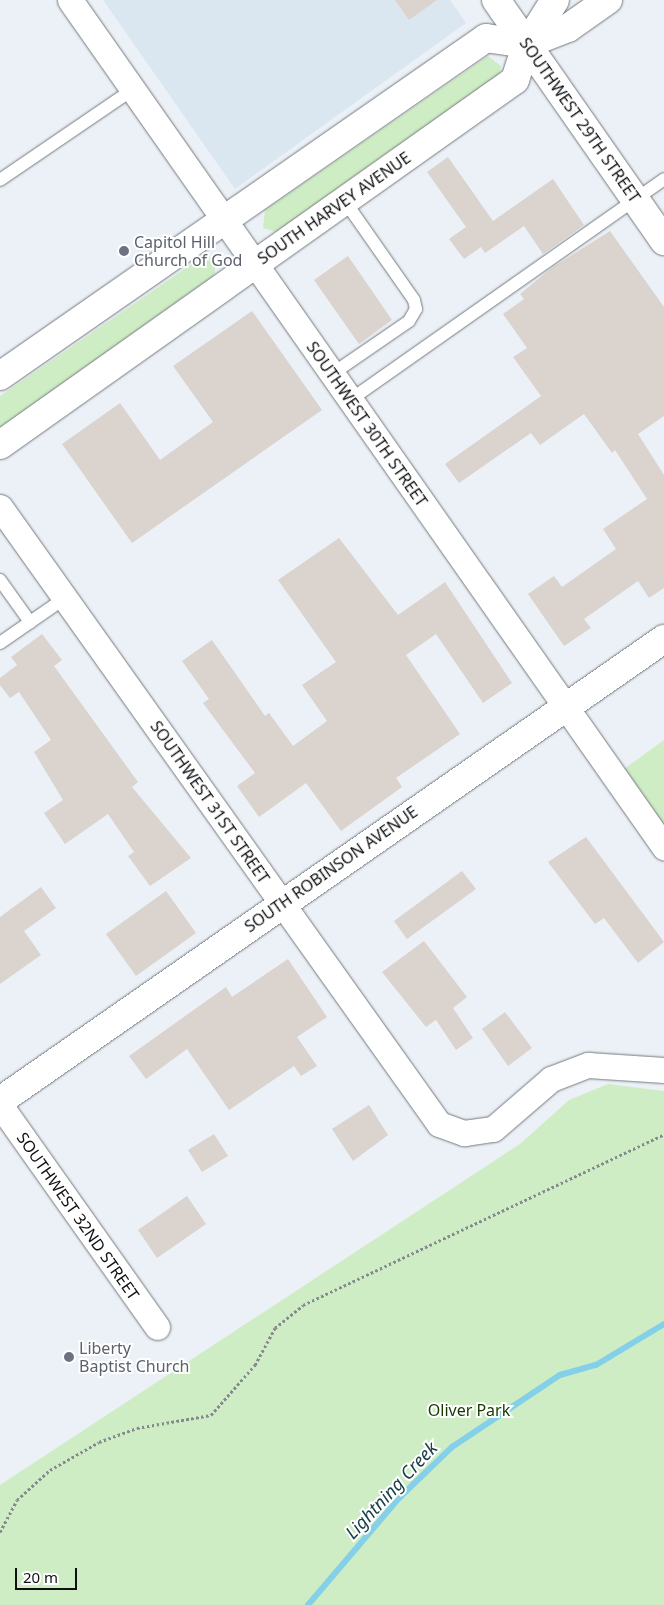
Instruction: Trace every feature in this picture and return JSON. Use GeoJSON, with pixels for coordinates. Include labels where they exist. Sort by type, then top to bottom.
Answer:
{"type":"FeatureCollection","features":[{"type":"Feature","properties":{"kind":"street","name":"SOUTHWEST 30TH STREET"},"geometry":{"type":"LineString","coordinates":[[70,0],[664,847]]}},
{"type":"Feature","properties":{"kind":"street","name":"SOUTHWEST 29TH STREET"},"geometry":{"type":"LineString","coordinates":[[496,0],[664,240]]}},
{"type":"Feature","properties":{"kind":"street","name":"SOUTH HARVEY AVENUE"},"geometry":{"type":"LineString","coordinates":[[0,445],[254,263],[515,80],[527,44],[556,0]]}},
{"type":"Feature","properties":{"kind":"street"},"geometry":{"type":"LineString","coordinates":[[0,376],[486,38],[527,44],[568,28],[608,0]]}},
{"type":"Feature","properties":{"kind":"street","name":"SOUTHWEST 31ST STREET"},"geometry":{"type":"LineString","coordinates":[[0,507],[427,1110],[439,1124],[464,1133],[492,1129],[538,1089],[567,1071],[604,1064],[664,1070]]}},
{"type":"Feature","properties":{"kind":"street","name":"SOUTH ROBINSON AVENUE"},"geometry":{"type":"LineString","coordinates":[[0,1103],[282,903],[664,639]]}},
{"type":"Feature","properties":{"kind":"street","name":"SOUTHWEST 32ND STREET"},"geometry":{"type":"LineString","coordinates":[[0,1103],[157,1327]]}},
{"type":"Feature","properties":{"kind":"lane"},"geometry":{"type":"LineString","coordinates":[[0,180],[132,90]]}},
{"type":"Feature","properties":{"kind":"lane"},"geometry":{"type":"LineString","coordinates":[[350,400],[664,179]]}},
{"type":"Feature","properties":{"kind":"lane"},"geometry":{"type":"LineString","coordinates":[[332,374],[408,321],[416,309],[414,300],[344,200]]}},
{"type":"Feature","properties":{"kind":"lane"},"geometry":{"type":"LineString","coordinates":[[0,580],[30,622]]}},
{"type":"Feature","properties":{"kind":"lane"},"geometry":{"type":"LineString","coordinates":[[0,643],[65,598]]}},
{"type":"Feature","properties":{"kind":"path"},"geometry":{"type":"LineString","coordinates":[[0,1532],[17,1500],[50,1470],[99,1442],[137,1428],[211,1415],[255,1365],[275,1328],[303,1306],[664,1134]]}},
{"type":"Feature","properties":{"kind":"shaded area"},"geometry":{"type":"Polygon","coordinates":[[[103,0],[450,0],[466,23],[235,189],[103,0]]]}},
{"type":"Feature","properties":{"kind":"green space"},"geometry":{"type":"Polygon","coordinates":[[[488,56],[501,66],[500,75],[280,233],[263,228],[265,210],[488,56]]]}},
{"type":"Feature","properties":{"kind":"green space"},"geometry":{"type":"Polygon","coordinates":[[[205,255],[216,261],[214,279],[0,428],[0,396],[205,255]]]}},
{"type":"Feature","properties":{"kind":"green space"},"geometry":{"type":"Polygon","coordinates":[[[664,740],[664,825],[624,769],[664,740]]]}},
{"type":"Feature","properties":{"kind":"green space","name":"Oliver Park"},"geometry":{"type":"Polygon","coordinates":[[[608,1084],[664,1091],[664,1605],[0,1605],[0,1485],[520,1144],[569,1100],[608,1084]]]}},
{"type":"Feature","properties":{"kind":"building"},"geometry":{"type":"Polygon","coordinates":[[[395,0],[437,0],[409,20],[395,0]]]}},
{"type":"Feature","properties":{"kind":"building"},"geometry":{"type":"Polygon","coordinates":[[[448,157],[493,221],[553,179],[584,225],[543,254],[524,226],[485,253],[481,247],[464,259],[449,239],[466,227],[427,172],[448,157]]]}},
{"type":"Feature","properties":{"kind":"building"},"geometry":{"type":"Polygon","coordinates":[[[610,231],[664,307],[664,416],[638,434],[664,475],[664,588],[649,598],[638,581],[584,619],[591,628],[564,646],[528,594],[554,576],[562,587],[616,549],[603,529],[647,499],[615,450],[612,453],[584,414],[540,445],[531,433],[459,483],[445,464],[541,396],[513,357],[527,348],[503,314],[524,299],[520,294],[553,267],[610,231]]]}},
{"type":"Feature","properties":{"kind":"building"},"geometry":{"type":"Polygon","coordinates":[[[348,256],[392,320],[359,344],[314,280],[348,256]]]}},
{"type":"Feature","properties":{"kind":"building"},"geometry":{"type":"Polygon","coordinates":[[[252,311],[322,410],[132,543],[62,444],[120,403],[160,460],[213,422],[173,366],[252,311]]]}},
{"type":"Feature","properties":{"kind":"building"},"geometry":{"type":"Polygon","coordinates":[[[339,538],[398,615],[445,582],[512,683],[483,703],[436,634],[406,655],[460,734],[396,778],[402,787],[341,831],[306,783],[259,817],[237,786],[255,773],[203,703],[209,699],[182,661],[212,640],[265,716],[269,713],[293,746],[327,721],[302,685],[336,662],[278,580],[339,538]]]}},
{"type":"Feature","properties":{"kind":"building"},"geometry":{"type":"Polygon","coordinates":[[[42,634],[62,660],[54,666],[138,782],[132,787],[191,858],[150,886],[128,856],[134,852],[108,814],[65,844],[44,813],[63,800],[34,752],[51,740],[19,692],[10,698],[0,685],[0,678],[17,665],[11,657],[42,634]]]}},
{"type":"Feature","properties":{"kind":"building"},"geometry":{"type":"Polygon","coordinates":[[[586,837],[664,942],[638,963],[604,918],[595,924],[548,862],[586,837]]]}},
{"type":"Feature","properties":{"kind":"building"},"geometry":{"type":"Polygon","coordinates":[[[462,871],[476,889],[407,939],[394,921],[462,871]]]}},
{"type":"Feature","properties":{"kind":"building"},"geometry":{"type":"Polygon","coordinates":[[[41,887],[56,908],[24,931],[41,955],[0,984],[0,917],[41,887]]]}},
{"type":"Feature","properties":{"kind":"building"},"geometry":{"type":"Polygon","coordinates":[[[166,891],[196,933],[136,976],[106,934],[166,891]]]}},
{"type":"Feature","properties":{"kind":"building"},"geometry":{"type":"Polygon","coordinates":[[[424,941],[467,997],[453,1008],[473,1038],[456,1050],[436,1020],[426,1027],[382,972],[424,941]]]}},
{"type":"Feature","properties":{"kind":"building"},"geometry":{"type":"Polygon","coordinates":[[[288,959],[327,1017],[297,1037],[317,1066],[301,1076],[294,1066],[229,1110],[187,1049],[146,1079],[129,1056],[226,987],[232,997],[288,959]]]}},
{"type":"Feature","properties":{"kind":"building"},"geometry":{"type":"Polygon","coordinates":[[[505,1012],[532,1048],[508,1066],[482,1029],[505,1012]]]}},
{"type":"Feature","properties":{"kind":"building"},"geometry":{"type":"Polygon","coordinates":[[[369,1105],[388,1135],[353,1161],[332,1129],[369,1105]]]}},
{"type":"Feature","properties":{"kind":"building"},"geometry":{"type":"Polygon","coordinates":[[[214,1134],[228,1156],[202,1172],[188,1150],[214,1134]]]}},
{"type":"Feature","properties":{"kind":"building"},"geometry":{"type":"Polygon","coordinates":[[[187,1196],[206,1224],[157,1258],[138,1230],[187,1196]]]}},
{"type":"Feature","properties":{"kind":"waterway","name":"Lightning Creek"},"geometry":{"type":"LineString","coordinates":[[308,1605],[400,1497],[452,1447],[560,1375],[596,1365],[664,1324]]}},
{"type":"Feature","properties":{"kind":"place","name":"Capitol Hill Church of God"},"geometry":{"type":"Point","coordinates":[124,251]}},
{"type":"Feature","properties":{"kind":"place","name":"Liberty Baptist Church"},"geometry":{"type":"Point","coordinates":[69,1357]}}]}
